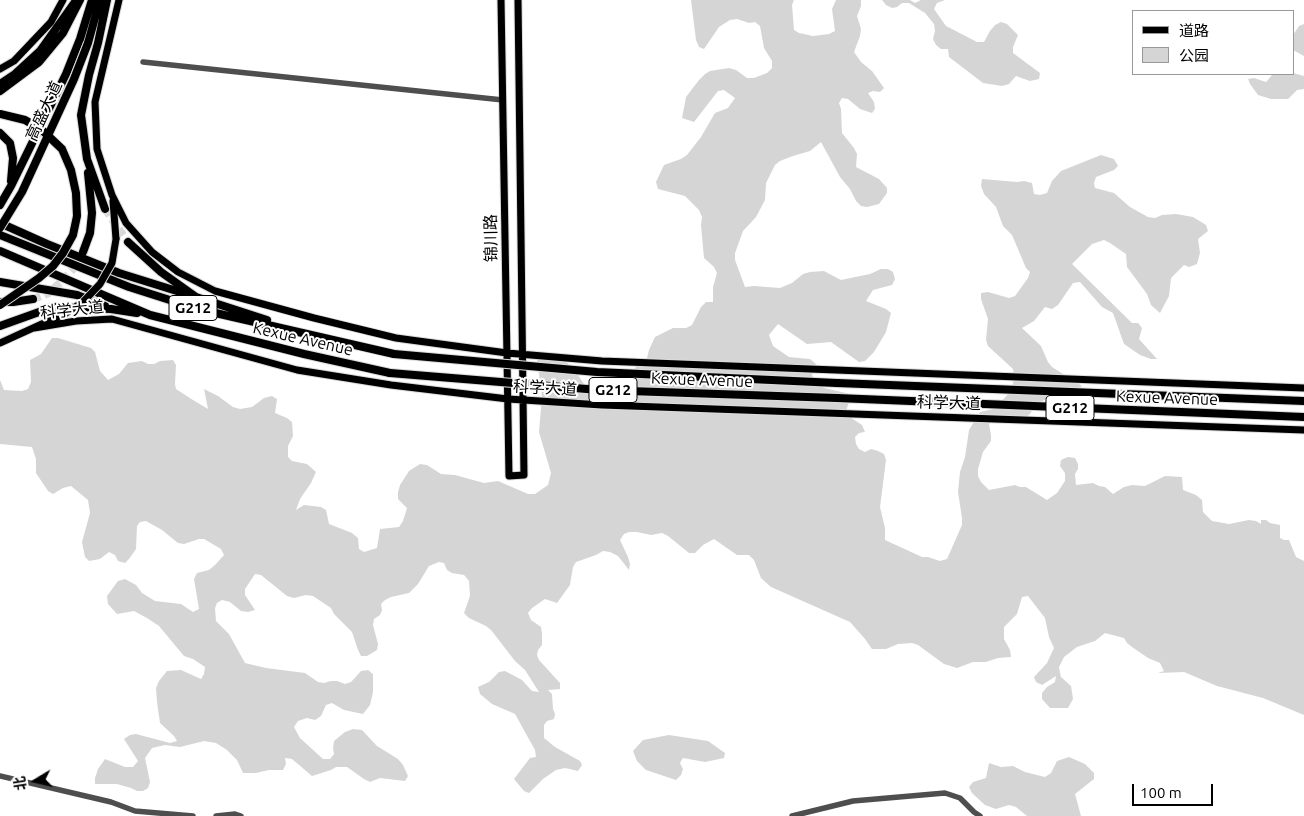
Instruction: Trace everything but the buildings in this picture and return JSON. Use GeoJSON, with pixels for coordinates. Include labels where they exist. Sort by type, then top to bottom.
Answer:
{"type":"FeatureCollection","features":[{"type":"Feature","properties":{"kind":"highway"},"geometry":{"type":"LineString","coordinates":[[0,84],[15,74],[40,51],[57,30],[76,0]]}},
{"type":"Feature","properties":{"kind":"highway"},"geometry":{"type":"LineString","coordinates":[[0,91],[39,62],[63,33],[80,0]]}},
{"type":"Feature","properties":{"kind":"highway","name":"高盛大道"},"geometry":{"type":"LineString","coordinates":[[0,205],[66,74],[80,39],[92,0]]}},
{"type":"Feature","properties":{"kind":"highway","name":"高盛大道"},"geometry":{"type":"LineString","coordinates":[[0,228],[26,183],[74,79],[88,42],[100,0]]}},
{"type":"Feature","properties":{"kind":"highway"},"geometry":{"type":"LineString","coordinates":[[83,252],[90,233],[92,213],[82,115],[88,75],[98,42],[107,0]]}},
{"type":"Feature","properties":{"kind":"highway"},"geometry":{"type":"LineString","coordinates":[[0,114],[25,120],[42,130],[62,149],[75,185],[77,216],[73,236],[54,266],[0,303]]}},
{"type":"Feature","properties":{"kind":"highway"},"geometry":{"type":"LineString","coordinates":[[0,133],[10,143],[13,158],[11,186]]}},
{"type":"Feature","properties":{"kind":"highway"},"geometry":{"type":"LineString","coordinates":[[87,159],[105,210]]}},
{"type":"Feature","properties":{"kind":"highway"},"geometry":{"type":"LineString","coordinates":[[0,223],[46,244],[119,273],[309,334]]}},
{"type":"Feature","properties":{"kind":"highway","name":"Kexue Avenue"},"geometry":{"type":"LineString","coordinates":[[0,235],[129,287],[181,304],[394,354],[597,372],[1304,401]]}},
{"type":"Feature","properties":{"kind":"highway"},"geometry":{"type":"LineString","coordinates":[[128,242],[161,272],[196,297]]}},
{"type":"Feature","properties":{"kind":"highway","name":"Kexue Avenue"},"geometry":{"type":"LineString","coordinates":[[0,251],[150,315],[304,354],[390,373],[599,390],[1304,417]]}},
{"type":"Feature","properties":{"kind":"highway"},"geometry":{"type":"LineString","coordinates":[[0,282],[77,296],[111,309]]}},
{"type":"Feature","properties":{"kind":"highway"},"geometry":{"type":"LineString","coordinates":[[0,303],[33,299]]}},
{"type":"Feature","properties":{"kind":"highway"},"geometry":{"type":"LineString","coordinates":[[0,326],[54,307],[111,309],[150,315]]}},
{"type":"Feature","properties":{"kind":"main road"},"geometry":{"type":"LineString","coordinates":[[0,69],[14,61],[51,22],[64,0]]}},
{"type":"Feature","properties":{"kind":"main road"},"geometry":{"type":"LineString","coordinates":[[0,343],[66,313],[83,302],[100,284],[112,263],[116,239],[112,196],[97,149],[95,102],[119,0]]}},
{"type":"Feature","properties":{"kind":"main road","name":"锦川路"},"geometry":{"type":"LineString","coordinates":[[501,0],[509,476],[524,476],[518,0]]}},
{"type":"Feature","properties":{"kind":"main road","name":"科学大道"},"geometry":{"type":"LineString","coordinates":[[112,196],[126,223],[152,252],[178,272],[215,291],[396,338],[507,353],[612,361],[1304,388]]}},
{"type":"Feature","properties":{"kind":"main road","name":"科学大道"},"geometry":{"type":"LineString","coordinates":[[34,328],[76,320],[112,319],[297,370],[391,385],[508,400],[1304,430]]}},
{"type":"Feature","properties":{"kind":"street"},"geometry":{"type":"LineString","coordinates":[[143,62],[503,100]]}},
{"type":"Feature","properties":{"kind":"street"},"geometry":{"type":"LineString","coordinates":[[0,776],[111,802],[135,811],[193,816]]}},
{"type":"Feature","properties":{"kind":"street"},"geometry":{"type":"LineString","coordinates":[[792,816],[853,801],[945,793],[960,798],[980,816]]}},
{"type":"Feature","properties":{"kind":"street"},"geometry":{"type":"LineString","coordinates":[[216,816],[235,814],[241,816]]}},
{"type":"Feature","properties":{"kind":"green space"},"geometry":{"type":"Polygon","coordinates":[[[691,0],[794,0],[792,5],[794,30],[813,36],[829,34],[835,31],[832,9],[836,0],[861,0],[857,16],[861,29],[854,52],[861,62],[872,71],[884,88],[880,92],[873,91],[868,93],[874,102],[875,109],[872,113],[860,109],[848,99],[842,98],[839,103],[842,133],[857,154],[856,167],[879,179],[887,188],[887,193],[879,204],[867,207],[861,206],[840,177],[821,142],[810,151],[780,161],[775,165],[766,183],[765,200],[756,217],[743,231],[735,253],[735,260],[745,287],[780,288],[792,283],[803,274],[810,272],[824,271],[841,280],[870,274],[881,269],[888,269],[893,272],[895,279],[892,285],[873,290],[866,301],[891,313],[886,332],[874,352],[865,361],[859,362],[831,342],[807,344],[778,324],[769,335],[773,346],[789,357],[810,359],[816,364],[812,375],[815,381],[824,388],[851,396],[845,414],[862,425],[865,432],[859,433],[855,437],[856,444],[859,449],[865,452],[871,449],[884,454],[886,460],[880,507],[885,528],[885,540],[922,557],[940,561],[947,559],[962,525],[958,492],[960,472],[965,457],[969,430],[980,412],[994,409],[1012,390],[1013,369],[988,346],[986,340],[988,319],[981,299],[981,293],[988,292],[1009,298],[1015,296],[1030,272],[1026,268],[1012,235],[1003,226],[996,207],[984,194],[981,186],[982,179],[1032,183],[1034,194],[1040,195],[1047,193],[1052,181],[1061,171],[1101,155],[1114,159],[1118,166],[1114,170],[1096,177],[1095,188],[1114,193],[1130,207],[1148,217],[1155,218],[1162,215],[1176,214],[1193,217],[1206,225],[1208,231],[1198,239],[1200,253],[1197,264],[1189,267],[1184,265],[1171,278],[1169,296],[1160,313],[1151,305],[1147,294],[1127,267],[1126,254],[1110,243],[1104,240],[1092,244],[1072,264],[1132,323],[1138,323],[1142,328],[1139,339],[1157,359],[1140,355],[1124,344],[1113,313],[1102,307],[1080,282],[1073,283],[1058,305],[1052,309],[1045,307],[1034,321],[1022,328],[1041,346],[1052,367],[1082,386],[1077,389],[1064,387],[1061,392],[1036,404],[1025,418],[1005,415],[992,420],[989,424],[991,441],[983,452],[978,476],[989,490],[1015,485],[1026,487],[1047,500],[1057,493],[1065,481],[1065,473],[1060,466],[1061,460],[1068,457],[1075,458],[1078,464],[1075,474],[1076,485],[1093,483],[1105,487],[1113,494],[1124,487],[1132,485],[1145,486],[1165,476],[1182,477],[1183,490],[1196,495],[1202,500],[1203,512],[1212,521],[1229,524],[1249,520],[1261,524],[1261,520],[1266,520],[1280,525],[1280,538],[1289,540],[1296,557],[1304,561],[1304,715],[1263,698],[1217,686],[1184,672],[1158,673],[1164,671],[1160,663],[1148,658],[1132,647],[1124,638],[1105,633],[1095,641],[1077,647],[1064,657],[1059,667],[1060,673],[1061,677],[1071,686],[1073,699],[1068,708],[1050,708],[1042,699],[1042,693],[1055,682],[1056,676],[1042,685],[1036,682],[1034,677],[1047,663],[1054,648],[1049,637],[1045,618],[1028,596],[1022,597],[1017,614],[1004,627],[1004,639],[1010,650],[1011,657],[998,658],[986,662],[973,662],[957,668],[944,664],[918,645],[912,643],[898,644],[886,649],[872,649],[850,622],[771,587],[761,578],[754,560],[749,555],[737,555],[714,539],[703,545],[695,553],[689,553],[662,533],[651,535],[629,532],[624,534],[620,540],[628,557],[629,570],[618,556],[610,552],[603,551],[576,562],[573,567],[570,585],[557,603],[545,599],[528,613],[531,620],[541,627],[542,645],[537,655],[539,660],[560,683],[560,689],[548,690],[552,694],[555,714],[554,719],[547,721],[544,725],[544,738],[555,747],[580,761],[582,765],[578,771],[565,768],[556,770],[543,779],[529,793],[524,791],[514,779],[530,758],[536,757],[535,750],[515,714],[492,704],[480,694],[478,687],[489,682],[499,672],[505,671],[522,680],[532,691],[539,692],[525,670],[515,661],[491,630],[469,618],[464,613],[470,596],[469,581],[464,575],[447,570],[444,563],[439,562],[429,566],[418,584],[409,593],[391,597],[381,604],[382,610],[380,615],[374,619],[373,625],[378,644],[377,650],[367,656],[361,656],[352,632],[334,614],[331,608],[313,596],[306,595],[294,598],[287,596],[261,575],[255,574],[245,589],[245,595],[255,610],[241,611],[230,602],[222,600],[217,603],[215,608],[216,621],[229,634],[245,663],[305,673],[318,682],[324,683],[337,681],[345,684],[351,682],[361,671],[368,670],[373,674],[373,692],[370,705],[363,714],[344,710],[332,703],[326,705],[321,716],[315,720],[307,718],[298,721],[294,727],[300,738],[323,759],[330,759],[334,754],[334,741],[345,732],[353,729],[362,730],[377,746],[398,759],[408,776],[405,781],[380,778],[370,782],[347,767],[336,767],[312,776],[292,759],[285,758],[286,764],[283,770],[243,773],[237,760],[227,750],[216,743],[204,741],[180,747],[165,745],[152,748],[145,758],[150,782],[148,788],[143,791],[137,791],[117,784],[95,784],[98,769],[105,759],[125,767],[133,767],[138,761],[124,739],[130,735],[136,734],[170,743],[177,741],[160,723],[156,688],[167,671],[181,670],[201,679],[205,667],[193,659],[184,656],[159,626],[147,618],[134,611],[117,614],[108,604],[107,596],[118,581],[125,579],[136,585],[142,593],[155,601],[181,604],[193,612],[199,609],[194,579],[197,573],[209,570],[224,555],[221,549],[204,539],[184,544],[178,543],[162,530],[146,521],[140,522],[137,526],[136,549],[125,563],[118,561],[115,555],[109,552],[100,559],[89,561],[85,557],[82,542],[90,513],[88,500],[71,486],[53,494],[48,491],[36,473],[36,459],[32,447],[0,444],[0,380],[4,390],[22,391],[28,389],[31,382],[30,360],[41,354],[52,338],[58,338],[91,348],[95,352],[100,371],[108,380],[119,374],[128,363],[142,361],[154,364],[160,361],[173,360],[176,365],[176,389],[208,409],[204,389],[233,407],[240,409],[252,407],[264,398],[272,396],[277,399],[275,413],[292,422],[293,436],[288,446],[288,457],[292,461],[307,464],[316,472],[300,499],[296,510],[304,505],[321,507],[326,510],[329,524],[352,533],[358,538],[359,549],[364,552],[377,548],[380,529],[399,527],[403,521],[407,508],[398,499],[400,485],[409,471],[420,464],[427,465],[441,474],[455,475],[484,483],[498,481],[528,494],[535,494],[548,485],[551,473],[539,432],[542,396],[537,360],[542,355],[556,353],[574,369],[584,384],[591,387],[617,390],[623,385],[638,364],[646,362],[655,337],[673,328],[686,328],[692,325],[701,307],[706,302],[713,302],[713,287],[717,273],[714,267],[704,258],[702,217],[699,210],[685,196],[658,189],[656,182],[664,165],[687,155],[701,137],[715,113],[728,108],[735,98],[724,90],[718,91],[694,122],[682,118],[686,97],[699,80],[710,71],[729,68],[736,70],[747,78],[754,78],[767,73],[772,68],[772,61],[764,48],[760,26],[755,22],[749,23],[737,19],[730,20],[719,27],[704,49],[699,47],[696,40],[691,0]]]}},
{"type":"Feature","properties":{"kind":"green space"},"geometry":{"type":"Polygon","coordinates":[[[882,0],[910,0],[915,3],[921,0],[945,0],[937,3],[934,9],[946,26],[977,42],[984,42],[995,25],[1001,22],[1007,24],[1018,35],[1013,47],[1013,53],[1040,73],[1039,79],[1030,81],[1016,76],[1009,84],[1002,86],[983,83],[949,57],[948,49],[941,49],[936,45],[933,39],[934,24],[925,13],[909,3],[902,3],[892,8],[882,0]]]}},
{"type":"Feature","properties":{"kind":"green space"},"geometry":{"type":"Polygon","coordinates":[[[1304,24],[1304,56],[1294,51],[1294,34],[1299,26],[1304,24]]]}},
{"type":"Feature","properties":{"kind":"green space"},"geometry":{"type":"Polygon","coordinates":[[[1294,73],[1304,76],[1304,89],[1297,90],[1288,99],[1271,99],[1258,95],[1248,79],[1254,78],[1266,82],[1272,75],[1294,75],[1294,73]]]}},
{"type":"Feature","properties":{"kind":"green space"},"geometry":{"type":"Polygon","coordinates":[[[669,735],[708,741],[725,753],[724,758],[705,762],[683,758],[680,763],[683,769],[681,775],[676,780],[646,770],[637,761],[633,751],[643,740],[669,735]]]}},
{"type":"Feature","properties":{"kind":"green space"},"geometry":{"type":"Polygon","coordinates":[[[1069,757],[1085,764],[1094,773],[1094,779],[1075,794],[1081,816],[1027,816],[1016,807],[1009,805],[996,809],[985,805],[972,793],[969,787],[973,782],[986,778],[989,763],[1001,767],[1013,766],[1025,772],[1045,777],[1051,773],[1057,761],[1069,757]]]}},
{"type":"Feature","properties":{"kind":"tunnel"},"geometry":{"type":"LineString","coordinates":[[105,209],[128,242]]}},
{"type":"Feature","properties":{"kind":"tunnel"},"geometry":{"type":"LineString","coordinates":[[33,299],[49,293],[62,281],[73,269],[83,252]]}}]}
